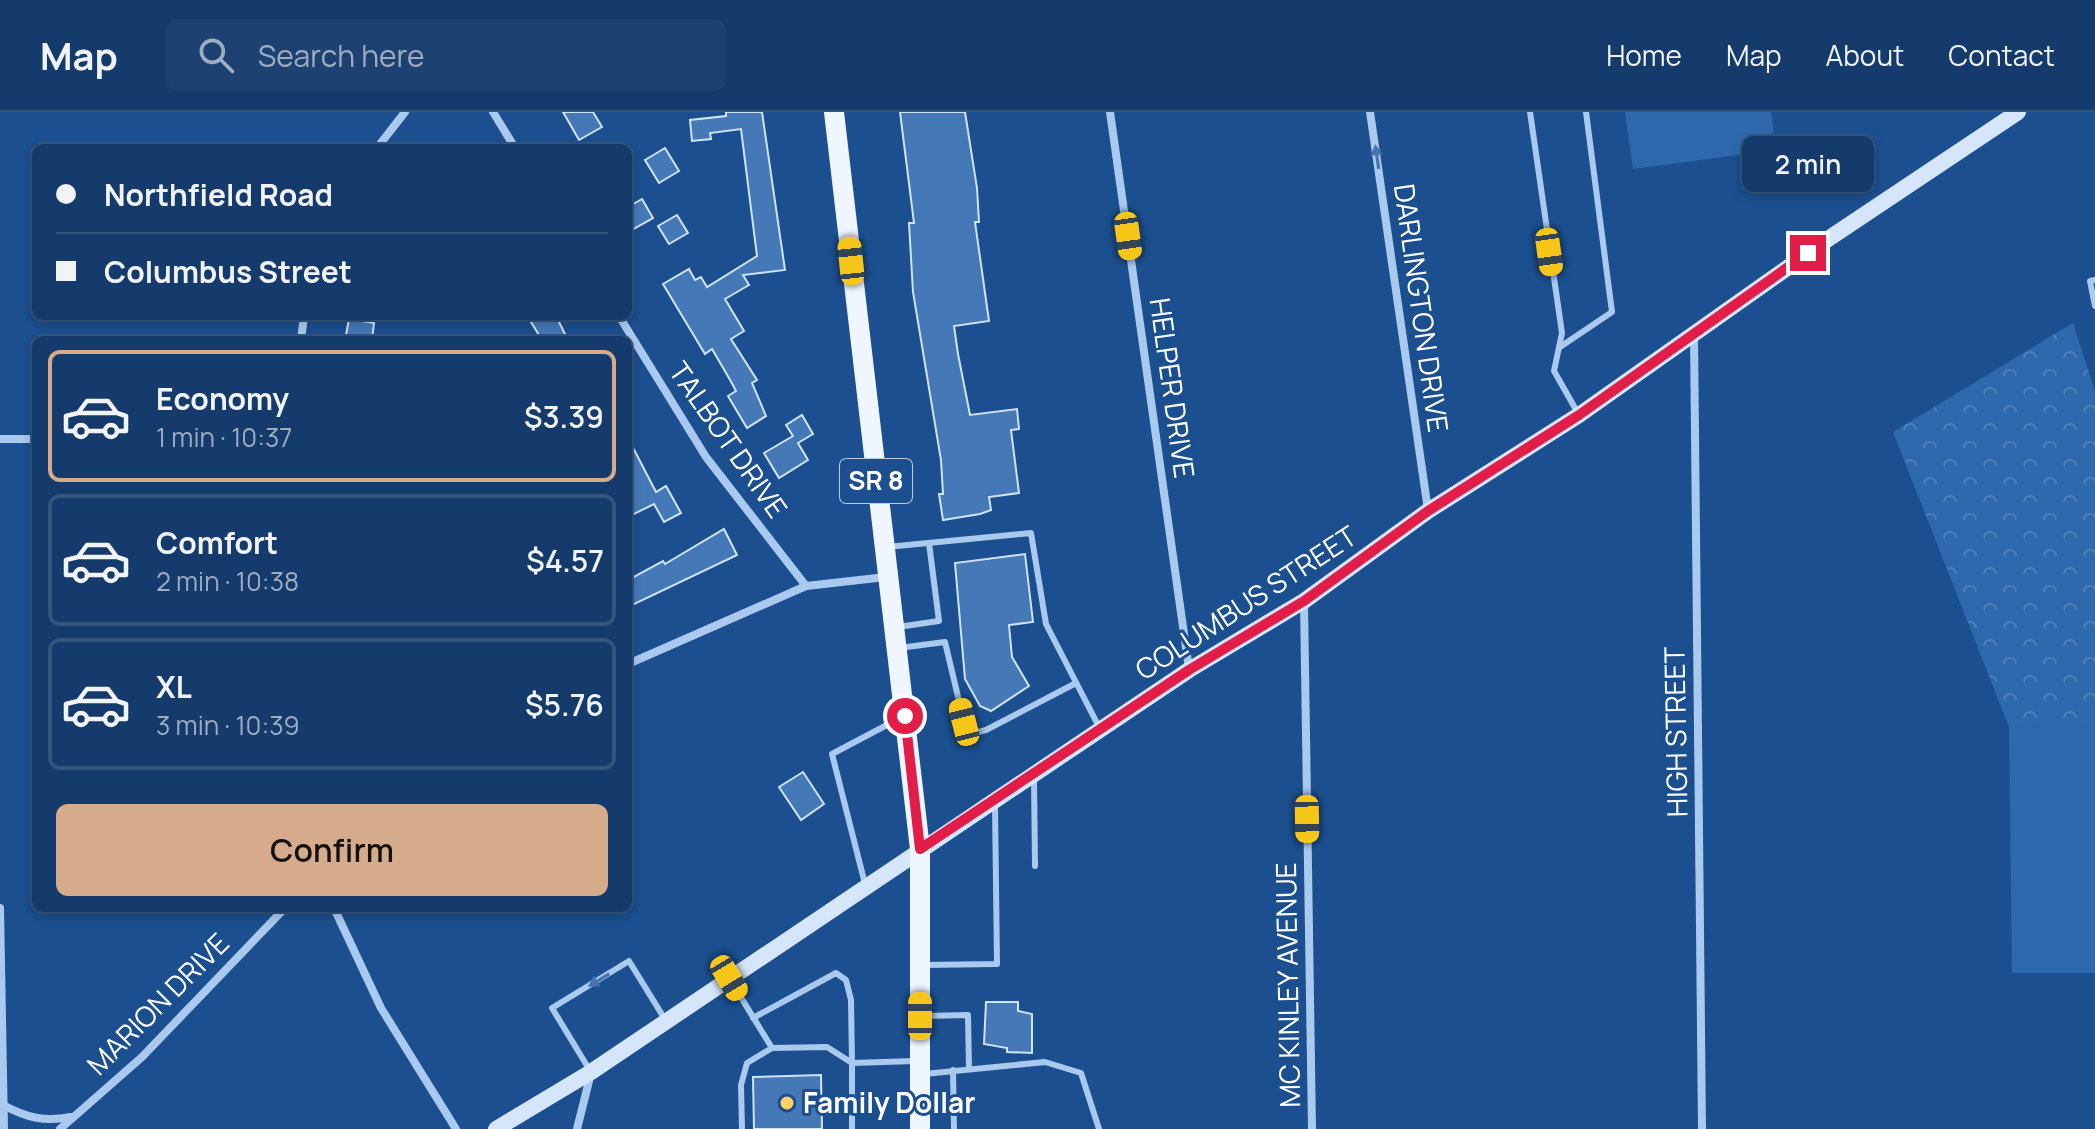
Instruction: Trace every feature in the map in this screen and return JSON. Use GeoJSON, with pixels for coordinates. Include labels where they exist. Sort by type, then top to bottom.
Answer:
{"type":"FeatureCollection","features":[{"type":"Feature","properties":{"kind":"main road","name":"SR 8"},"geometry":{"type":"LineString","coordinates":[[834,112],[920,849],[920,1129]]}},
{"type":"Feature","properties":{"kind":"street"},"geometry":{"type":"LineString","coordinates":[[380,144],[405,112]]}},
{"type":"Feature","properties":{"kind":"street"},"geometry":{"type":"LineString","coordinates":[[493,112],[513,144]]}},
{"type":"Feature","properties":{"kind":"street","name":"HELPER DRIVE"},"geometry":{"type":"LineString","coordinates":[[1110,112],[1189,670]]}},
{"type":"Feature","properties":{"kind":"street","name":"DARLINGTON DRIVE"},"geometry":{"type":"LineString","coordinates":[[1370,112],[1428,511]]}},
{"type":"Feature","properties":{"kind":"street","name":"COLUMBUS STREET"},"geometry":{"type":"LineString","coordinates":[[496,1129],[591,1072],[1189,670],[1304,601],[1428,511],[1579,415],[2015,113]]}},
{"type":"Feature","properties":{"kind":"street","name":"HIGH STREET"},"geometry":{"type":"LineString","coordinates":[[1694,334],[1702,1129]]}},
{"type":"Feature","properties":{"kind":"street","name":"TALBOT DRIVE"},"geometry":{"type":"LineString","coordinates":[[632,337],[706,457],[806,586]]}},
{"type":"Feature","properties":{"kind":"street"},"geometry":{"type":"LineString","coordinates":[[0,439],[32,439]]}},
{"type":"Feature","properties":{"kind":"street"},"geometry":{"type":"LineString","coordinates":[[632,662],[806,586],[887,577]]}},
{"type":"Feature","properties":{"kind":"street","name":"MC KINLEY AVENUE"},"geometry":{"type":"LineString","coordinates":[[1304,601],[1312,1129]]}},
{"type":"Feature","properties":{"kind":"street"},"geometry":{"type":"LineString","coordinates":[[0,908],[4,1129]]}},
{"type":"Feature","properties":{"kind":"street","name":"MARION DRIVE"},"geometry":{"type":"LineString","coordinates":[[60,1129],[142,1057],[281,912]]}},
{"type":"Feature","properties":{"kind":"street"},"geometry":{"type":"LineString","coordinates":[[336,912],[381,1008],[456,1129]]}},
{"type":"Feature","properties":{"kind":"street"},"geometry":{"type":"LineString","coordinates":[[577,1129],[591,1072]]}},
{"type":"Feature","properties":{"kind":"street"},"geometry":{"type":"LineString","coordinates":[[2,1105],[34,1118],[51,1121],[74,1116]]}},
{"type":"Feature","properties":{"kind":"lane"},"geometry":{"type":"LineString","coordinates":[[1530,112],[1562,333],[1554,371],[1579,415]]}},
{"type":"Feature","properties":{"kind":"lane"},"geometry":{"type":"LineString","coordinates":[[1560,347],[1612,312],[1586,112]]}},
{"type":"Feature","properties":{"kind":"lane"},"geometry":{"type":"LineString","coordinates":[[2095,280],[2090,281],[2095,306]]}},
{"type":"Feature","properties":{"kind":"lane"},"geometry":{"type":"LineString","coordinates":[[884,547],[1031,533],[1046,624],[1100,729]]}},
{"type":"Feature","properties":{"kind":"lane"},"geometry":{"type":"LineString","coordinates":[[894,627],[939,621],[929,543]]}},
{"type":"Feature","properties":{"kind":"lane"},"geometry":{"type":"LineString","coordinates":[[897,648],[945,642],[964,722],[974,733],[986,730],[1076,683]]}},
{"type":"Feature","properties":{"kind":"lane"},"geometry":{"type":"LineString","coordinates":[[865,886],[832,754],[905,716]]}},
{"type":"Feature","properties":{"kind":"lane"},"geometry":{"type":"LineString","coordinates":[[1034,774],[1035,866]]}},
{"type":"Feature","properties":{"kind":"lane"},"geometry":{"type":"LineString","coordinates":[[920,965],[997,964],[995,801]]}},
{"type":"Feature","properties":{"kind":"lane"},"geometry":{"type":"LineString","coordinates":[[591,1072],[552,1008],[629,961],[666,1021]]}},
{"type":"Feature","properties":{"kind":"lane"},"geometry":{"type":"LineString","coordinates":[[753,1018],[836,973],[846,980],[851,1000],[852,1129]]}},
{"type":"Feature","properties":{"kind":"lane"},"geometry":{"type":"LineString","coordinates":[[729,978],[772,1048]]}},
{"type":"Feature","properties":{"kind":"lane"},"geometry":{"type":"LineString","coordinates":[[920,1016],[968,1015],[969,1068]]}},
{"type":"Feature","properties":{"kind":"lane"},"geometry":{"type":"LineString","coordinates":[[742,1129],[741,1085],[747,1063],[772,1048],[827,1047],[852,1063],[920,1068],[953,1070],[1045,1062],[1081,1073],[1099,1129]]}},
{"type":"Feature","properties":{"kind":"lane"},"geometry":{"type":"LineString","coordinates":[[953,1070],[954,1129]]}},
{"type":"Feature","properties":{"kind":"green space"},"geometry":{"type":"Polygon","coordinates":[[[1625,112],[1771,112],[1776,150],[1633,169],[1625,112]]]}},
{"type":"Feature","properties":{"kind":"green space"},"geometry":{"type":"Polygon","coordinates":[[[2073,323],[2095,391],[2095,726],[2009,727],[1893,432],[2073,323]]]}},
{"type":"Feature","properties":{"kind":"green space"},"geometry":{"type":"Polygon","coordinates":[[[2095,726],[2095,973],[2012,973],[2009,727],[2095,726]]]}},
{"type":"Feature","properties":{"kind":"building"},"geometry":{"type":"Polygon","coordinates":[[[563,112],[593,112],[602,127],[579,140],[563,112]]]}},
{"type":"Feature","properties":{"kind":"building"},"geometry":{"type":"Polygon","coordinates":[[[726,112],[762,112],[785,270],[743,275],[749,285],[725,299],[744,331],[731,339],[757,380],[752,383],[766,416],[747,428],[728,396],[736,391],[729,378],[712,349],[705,354],[663,284],[689,269],[695,280],[701,277],[707,287],[757,256],[741,129],[710,133],[711,139],[692,141],[690,120],[726,116],[726,112]]]}},
{"type":"Feature","properties":{"kind":"building"},"geometry":{"type":"Polygon","coordinates":[[[900,112],[965,112],[977,188],[979,222],[975,222],[989,321],[954,326],[958,354],[970,415],[1017,409],[1019,429],[1011,430],[1019,493],[989,497],[991,510],[980,514],[943,520],[939,494],[943,494],[941,460],[913,292],[909,223],[914,223],[900,112]]]}},
{"type":"Feature","properties":{"kind":"building"},"geometry":{"type":"Polygon","coordinates":[[[665,148],[679,171],[659,183],[645,160],[665,148]]]}},
{"type":"Feature","properties":{"kind":"building"},"geometry":{"type":"Polygon","coordinates":[[[642,199],[653,218],[632,230],[632,205],[642,199]]]}},
{"type":"Feature","properties":{"kind":"building"},"geometry":{"type":"Polygon","coordinates":[[[677,215],[688,233],[669,244],[658,226],[677,215]]]}},
{"type":"Feature","properties":{"kind":"building"},"geometry":{"type":"Polygon","coordinates":[[[349,320],[374,323],[372,336],[346,336],[349,320]]]}},
{"type":"Feature","properties":{"kind":"building"},"geometry":{"type":"Polygon","coordinates":[[[558,320],[566,336],[540,336],[531,322],[558,320]]]}},
{"type":"Feature","properties":{"kind":"building"},"geometry":{"type":"Polygon","coordinates":[[[802,415],[813,434],[798,443],[808,460],[779,478],[764,453],[793,436],[786,425],[802,415]]]}},
{"type":"Feature","properties":{"kind":"building"},"geometry":{"type":"Polygon","coordinates":[[[632,446],[656,492],[666,486],[681,513],[664,522],[654,504],[632,515],[632,446]]]}},
{"type":"Feature","properties":{"kind":"building"},"geometry":{"type":"Polygon","coordinates":[[[724,529],[737,555],[632,605],[632,578],[663,561],[665,564],[724,529]]]}},
{"type":"Feature","properties":{"kind":"building"},"geometry":{"type":"Polygon","coordinates":[[[1025,554],[1033,622],[1009,625],[1012,657],[1029,686],[991,711],[980,706],[965,679],[955,563],[1025,554]]]}},
{"type":"Feature","properties":{"kind":"building"},"geometry":{"type":"Polygon","coordinates":[[[803,772],[824,804],[801,820],[779,787],[803,772]]]}},
{"type":"Feature","properties":{"kind":"building"},"geometry":{"type":"Polygon","coordinates":[[[986,1002],[1018,1002],[1018,1011],[1032,1014],[1032,1053],[1007,1052],[1007,1048],[984,1044],[986,1002]]]}},
{"type":"Feature","properties":{"kind":"building","name":"Family Dollar"},"geometry":{"type":"Polygon","coordinates":[[[821,1075],[822,1129],[754,1129],[753,1077],[821,1075]]]}},
{"type":"Feature","properties":{"kind":"place","name":"Family Dollar"},"geometry":{"type":"Point","coordinates":[787,1103]}},
{"type":"Feature","properties":{"kind":"route"},"geometry":{"type":"LineString","coordinates":[[905,716],[920,849],[1189,670],[1304,601],[1428,511],[1579,415],[1808,253]]}}]}
